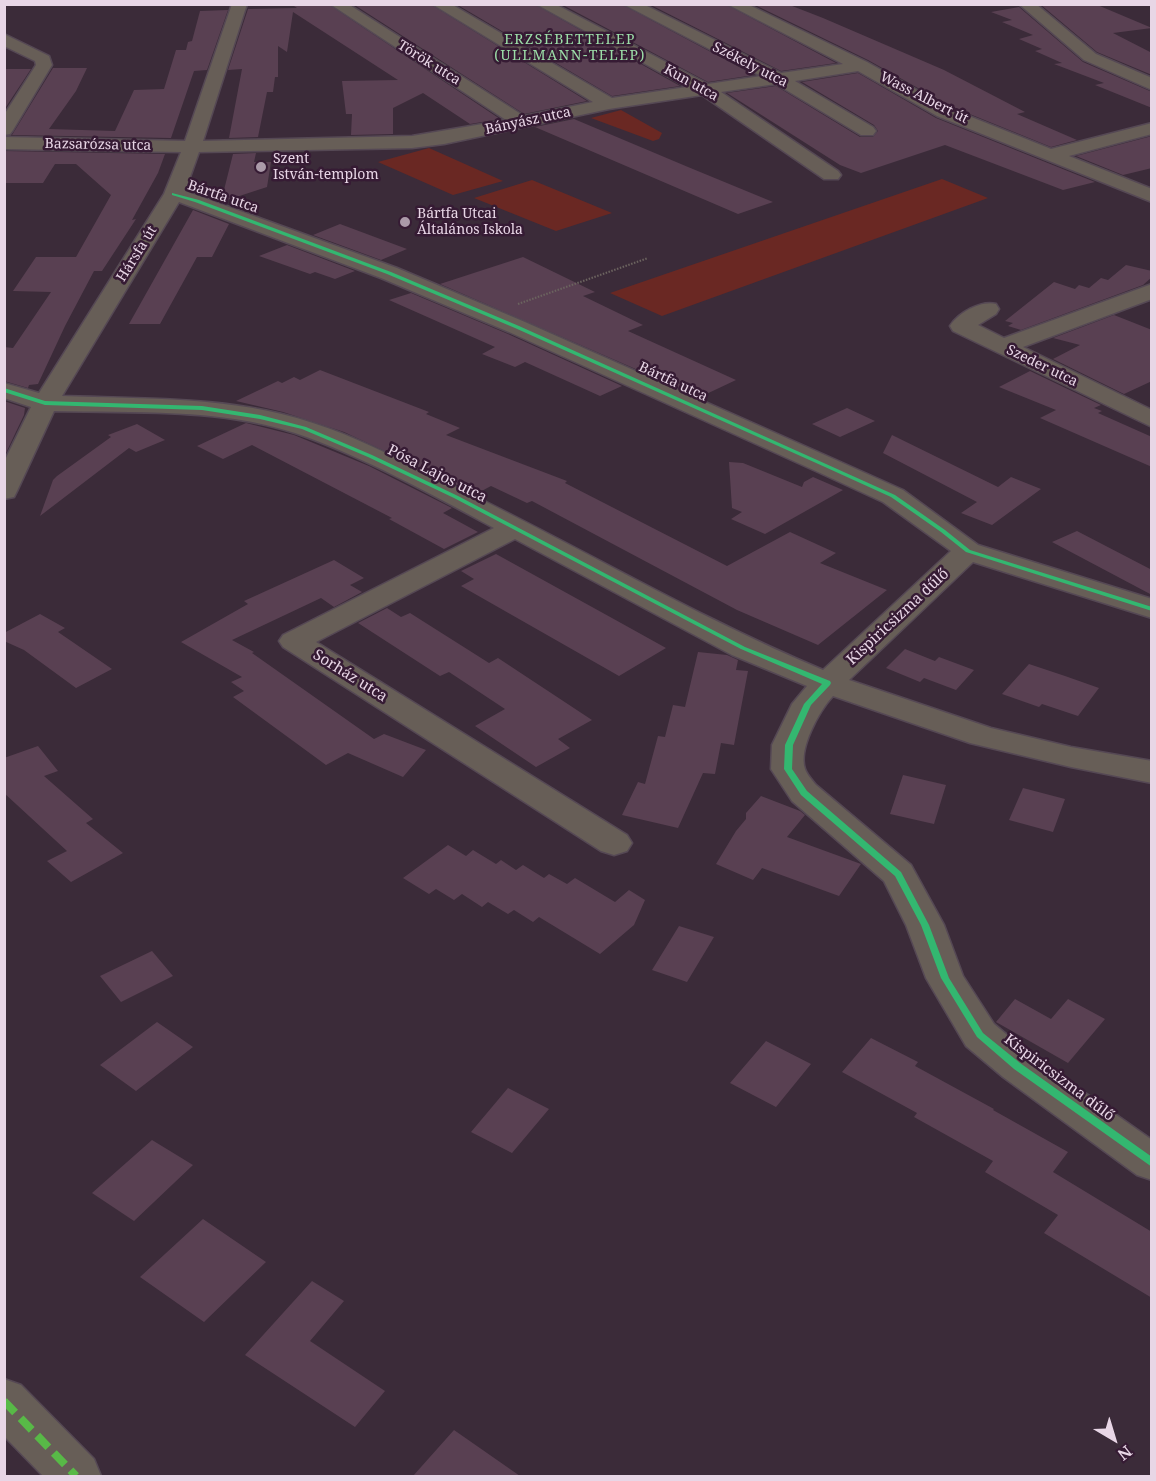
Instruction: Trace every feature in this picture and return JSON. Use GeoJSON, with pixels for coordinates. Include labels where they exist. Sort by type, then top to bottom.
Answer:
{"type":"FeatureCollection","features":[{"type":"Feature","properties":{"kind":"street","name":"Hársfa út"},"geometry":{"type":"LineString","coordinates":[[4,491],[45,403],[174,194],[240,4]]}},
{"type":"Feature","properties":{"kind":"street","name":"Török utca"},"geometry":{"type":"LineString","coordinates":[[337,4],[521,122]]}},
{"type":"Feature","properties":{"kind":"street"},"geometry":{"type":"LineString","coordinates":[[439,4],[609,104]]}},
{"type":"Feature","properties":{"kind":"street","name":"Kun utca"},"geometry":{"type":"LineString","coordinates":[[543,4],[706,90],[831,175]]}},
{"type":"Feature","properties":{"kind":"street","name":"Székely utca"},"geometry":{"type":"LineString","coordinates":[[630,4],[778,78],[867,131]]}},
{"type":"Feature","properties":{"kind":"street","name":"Wass Albert út"},"geometry":{"type":"LineString","coordinates":[[734,4],[861,66],[944,112],[1152,196]]}},
{"type":"Feature","properties":{"kind":"street"},"geometry":{"type":"LineString","coordinates":[[1026,4],[1090,57],[1152,85]]}},
{"type":"Feature","properties":{"kind":"street"},"geometry":{"type":"LineString","coordinates":[[4,39],[44,59],[44,65],[4,130]]}},
{"type":"Feature","properties":{"kind":"street"},"geometry":{"type":"LineString","coordinates":[[24,66],[44,65]]}},
{"type":"Feature","properties":{"kind":"street","name":"Bányász utca"},"geometry":{"type":"LineString","coordinates":[[192,147],[412,142],[456,136],[609,104],[861,66]]}},
{"type":"Feature","properties":{"kind":"street"},"geometry":{"type":"LineString","coordinates":[[1050,155],[1152,128]]}},
{"type":"Feature","properties":{"kind":"street","name":"Bazsarózsa utca"},"geometry":{"type":"LineString","coordinates":[[4,143],[192,147]]}},
{"type":"Feature","properties":{"kind":"street","name":"Bártfa utca"},"geometry":{"type":"LineString","coordinates":[[174,194],[389,273],[893,496],[968,551],[1152,609]]}},
{"type":"Feature","properties":{"kind":"street"},"geometry":{"type":"LineString","coordinates":[[1004,347],[1152,291]]}},
{"type":"Feature","properties":{"kind":"street","name":"Szeder utca"},"geometry":{"type":"LineString","coordinates":[[988,309],[961,326],[1152,420]]}},
{"type":"Feature","properties":{"kind":"street","name":"Pósa Lajos utca"},"geometry":{"type":"LineString","coordinates":[[4,390],[45,403],[202,408],[260,417],[304,428],[370,456],[743,648],[827,683]]}},
{"type":"Feature","properties":{"kind":"street","name":"Sorház utca"},"geometry":{"type":"LineString","coordinates":[[513,529],[294,641],[614,843]]}},
{"type":"Feature","properties":{"kind":"street","name":"Kispiricsizma dűlő"},"geometry":{"type":"LineString","coordinates":[[968,551],[827,683],[808,704],[789,745],[788,769],[804,793],[898,874],[925,925],[945,978],[980,1035],[1017,1066],[1152,1164]]}},
{"type":"Feature","properties":{"kind":"street","name":"Kispiricsizma dűlő"},"geometry":{"type":"LineString","coordinates":[[827,683],[982,736],[1071,757],[1152,772]]}},
{"type":"Feature","properties":{"kind":"street"},"geometry":{"type":"LineString","coordinates":[[4,1401],[76,1476]]}},
{"type":"Feature","properties":{"kind":"path"},"geometry":{"type":"LineString","coordinates":[[487,315],[648,258]]}},
{"type":"Feature","properties":{"kind":"shaded area"},"geometry":{"type":"Polygon","coordinates":[[[621,110],[662,133],[659,139],[653,141],[591,118],[621,110]]]}},
{"type":"Feature","properties":{"kind":"shaded area"},"geometry":{"type":"Polygon","coordinates":[[[429,148],[503,181],[453,195],[378,162],[429,148]]]}},
{"type":"Feature","properties":{"kind":"shaded area"},"geometry":{"type":"Polygon","coordinates":[[[942,179],[988,198],[662,316],[610,293],[942,179]]]}},
{"type":"Feature","properties":{"kind":"shaded area"},"geometry":{"type":"Polygon","coordinates":[[[532,180],[612,213],[556,231],[474,198],[532,180]]]}},
{"type":"Feature","properties":{"kind":"building"},"geometry":{"type":"Polygon","coordinates":[[[291,4],[328,4],[500,119],[470,124],[423,93],[393,108],[393,134],[351,135],[352,114],[346,114],[342,81],[398,80],[293,12],[287,52],[278,46],[278,77],[275,77],[273,92],[267,92],[258,137],[229,138],[242,69],[228,70],[248,9],[297,8],[291,4]]]}},
{"type":"Feature","properties":{"kind":"building"},"geometry":{"type":"Polygon","coordinates":[[[353,4],[430,4],[587,101],[524,114],[353,4]]]}},
{"type":"Feature","properties":{"kind":"building"},"geometry":{"type":"Polygon","coordinates":[[[456,4],[534,4],[680,86],[612,96],[456,4]]]}},
{"type":"Feature","properties":{"kind":"building"},"geometry":{"type":"Polygon","coordinates":[[[561,4],[621,4],[754,75],[708,82],[561,4]]]}},
{"type":"Feature","properties":{"kind":"building"},"geometry":{"type":"Polygon","coordinates":[[[649,4],[725,4],[836,63],[781,71],[649,4]]]}},
{"type":"Feature","properties":{"kind":"building"},"geometry":{"type":"Polygon","coordinates":[[[753,4],[787,4],[823,18],[944,70],[1025,112],[1017,114],[1077,140],[1051,147],[950,106],[868,60],[753,4]]]}},
{"type":"Feature","properties":{"kind":"building"},"geometry":{"type":"Polygon","coordinates":[[[1040,4],[1095,4],[1152,28],[1113,33],[1152,53],[1152,75],[1097,52],[1040,4]]]}},
{"type":"Feature","properties":{"kind":"building"},"geometry":{"type":"Polygon","coordinates":[[[1019,7],[1083,62],[1152,92],[1152,108],[1095,85],[1104,83],[1054,64],[1062,63],[1035,51],[1042,49],[1019,39],[1033,35],[1002,22],[1012,20],[991,12],[1019,7]]]}},
{"type":"Feature","properties":{"kind":"building"},"geometry":{"type":"Polygon","coordinates":[[[228,10],[207,70],[194,71],[171,138],[12,135],[53,68],[87,68],[76,91],[49,129],[115,131],[134,90],[164,89],[176,50],[186,50],[188,42],[192,41],[200,11],[228,10]]]}},
{"type":"Feature","properties":{"kind":"building"},"geometry":{"type":"Polygon","coordinates":[[[4,69],[31,69],[4,110],[4,69]]]}},
{"type":"Feature","properties":{"kind":"building"},"geometry":{"type":"Polygon","coordinates":[[[858,73],[936,118],[1095,182],[1063,190],[945,145],[861,173],[840,165],[727,93],[776,86],[860,137],[873,137],[878,131],[874,125],[802,82],[858,73]]]}},
{"type":"Feature","properties":{"kind":"building"},"geometry":{"type":"Polygon","coordinates":[[[574,119],[773,202],[738,214],[535,127],[574,119]]]}},
{"type":"Feature","properties":{"kind":"building"},"geometry":{"type":"Polygon","coordinates":[[[1152,136],[1152,168],[1123,175],[1076,156],[1152,136]]]}},
{"type":"Feature","properties":{"kind":"building"},"geometry":{"type":"Polygon","coordinates":[[[4,151],[165,154],[158,173],[132,220],[136,219],[102,271],[94,271],[38,384],[29,385],[28,388],[4,381],[4,347],[13,348],[51,292],[13,291],[36,257],[76,257],[111,195],[76,164],[55,164],[43,183],[4,183],[4,151]]]}},
{"type":"Feature","properties":{"kind":"building"},"geometry":{"type":"Polygon","coordinates":[[[256,153],[254,162],[271,162],[267,187],[221,202],[233,154],[256,153]]]}},
{"type":"Feature","properties":{"kind":"building"},"geometry":{"type":"Polygon","coordinates":[[[193,210],[229,224],[212,257],[197,257],[160,324],[129,324],[193,210]]]}},
{"type":"Feature","properties":{"kind":"building"},"geometry":{"type":"Polygon","coordinates":[[[340,224],[407,249],[381,260],[313,235],[340,224]]]}},
{"type":"Feature","properties":{"kind":"building"},"geometry":{"type":"Polygon","coordinates":[[[287,245],[355,271],[335,279],[315,272],[310,274],[259,256],[287,245]]]}},
{"type":"Feature","properties":{"kind":"building"},"geometry":{"type":"Polygon","coordinates":[[[523,257],[595,292],[583,296],[643,325],[628,331],[736,380],[700,397],[440,284],[523,257]]]}},
{"type":"Feature","properties":{"kind":"building"},"geometry":{"type":"Polygon","coordinates":[[[1126,265],[1152,271],[1152,277],[1143,285],[1021,330],[1008,326],[1013,323],[1005,321],[1054,282],[1075,289],[1079,285],[1089,288],[1101,278],[1108,280],[1126,265]]]}},
{"type":"Feature","properties":{"kind":"building"},"geometry":{"type":"Polygon","coordinates":[[[411,293],[622,386],[600,396],[525,362],[515,367],[482,354],[495,347],[389,300],[411,293]]]}},
{"type":"Feature","properties":{"kind":"building"},"geometry":{"type":"Polygon","coordinates":[[[1114,315],[1152,330],[1152,381],[1124,394],[1053,359],[1080,345],[1053,338],[1114,315]]]}},
{"type":"Feature","properties":{"kind":"building"},"geometry":{"type":"Polygon","coordinates":[[[320,370],[429,412],[426,414],[460,428],[446,435],[567,481],[565,483],[727,566],[790,532],[836,553],[820,563],[887,590],[818,645],[737,610],[532,501],[527,503],[491,486],[476,494],[344,432],[283,412],[236,401],[278,381],[282,383],[294,377],[300,380],[320,370]]]}},
{"type":"Feature","properties":{"kind":"building"},"geometry":{"type":"Polygon","coordinates":[[[1030,371],[1101,405],[1094,408],[1102,411],[1098,413],[1152,437],[1152,467],[1040,418],[1056,410],[999,387],[1030,371]]]}},
{"type":"Feature","properties":{"kind":"building"},"geometry":{"type":"Polygon","coordinates":[[[4,401],[25,408],[24,415],[5,455],[4,401]]]}},
{"type":"Feature","properties":{"kind":"building"},"geometry":{"type":"Polygon","coordinates":[[[847,408],[875,421],[840,437],[812,424],[847,408]]]}},
{"type":"Feature","properties":{"kind":"building"},"geometry":{"type":"Polygon","coordinates":[[[246,423],[294,435],[369,466],[452,508],[443,513],[478,532],[444,549],[389,519],[392,518],[252,445],[223,459],[197,446],[246,423]]]}},
{"type":"Feature","properties":{"kind":"building"},"geometry":{"type":"Polygon","coordinates":[[[137,424],[165,440],[136,452],[129,448],[40,516],[53,480],[57,476],[111,437],[108,435],[137,424]]]}},
{"type":"Feature","properties":{"kind":"building"},"geometry":{"type":"Polygon","coordinates":[[[892,435],[998,487],[1011,477],[1041,489],[992,525],[961,513],[977,502],[883,453],[892,435]]]}},
{"type":"Feature","properties":{"kind":"building"},"geometry":{"type":"Polygon","coordinates":[[[729,462],[743,463],[802,487],[804,482],[813,477],[843,490],[765,534],[731,519],[742,512],[732,508],[729,462]]]}},
{"type":"Feature","properties":{"kind":"building"},"geometry":{"type":"Polygon","coordinates":[[[1077,531],[1152,570],[1152,595],[1052,542],[1077,531]]]}},
{"type":"Feature","properties":{"kind":"building"},"geometry":{"type":"Polygon","coordinates":[[[496,554],[666,648],[619,676],[461,586],[474,579],[461,571],[496,554]]]}},
{"type":"Feature","properties":{"kind":"building"},"geometry":{"type":"Polygon","coordinates":[[[334,560],[364,578],[350,585],[362,592],[334,607],[321,598],[232,640],[254,652],[252,653],[374,739],[384,734],[426,750],[403,777],[348,753],[326,765],[233,697],[244,691],[231,682],[242,677],[181,642],[248,604],[244,601],[334,560]]]}},
{"type":"Feature","properties":{"kind":"building"},"geometry":{"type":"Polygon","coordinates":[[[387,608],[401,617],[410,613],[489,663],[498,658],[592,720],[558,739],[570,748],[536,767],[475,726],[505,709],[449,672],[440,676],[358,623],[387,608]]]}},
{"type":"Feature","properties":{"kind":"building"},"geometry":{"type":"Polygon","coordinates":[[[40,614],[65,628],[58,632],[112,669],[76,688],[24,650],[4,641],[4,633],[40,614]]]}},
{"type":"Feature","properties":{"kind":"building"},"geometry":{"type":"Polygon","coordinates":[[[905,649],[935,661],[939,657],[974,670],[956,690],[924,678],[920,682],[886,668],[905,649]]]}},
{"type":"Feature","properties":{"kind":"building"},"geometry":{"type":"Polygon","coordinates":[[[698,652],[727,655],[738,660],[736,670],[748,671],[734,745],[721,743],[715,774],[703,773],[678,828],[622,815],[638,782],[645,784],[658,736],[665,737],[673,705],[685,707],[698,652]]]}},
{"type":"Feature","properties":{"kind":"building"},"geometry":{"type":"Polygon","coordinates":[[[1029,664],[1099,688],[1078,716],[1042,704],[1039,707],[1002,694],[1029,664]]]}},
{"type":"Feature","properties":{"kind":"building"},"geometry":{"type":"Polygon","coordinates":[[[38,746],[58,771],[44,776],[93,819],[86,823],[123,853],[71,882],[47,861],[67,851],[4,793],[4,758],[38,746]]]}},
{"type":"Feature","properties":{"kind":"building"},"geometry":{"type":"Polygon","coordinates":[[[903,775],[946,785],[934,824],[890,814],[903,775]]]}},
{"type":"Feature","properties":{"kind":"building"},"geometry":{"type":"Polygon","coordinates":[[[1023,788],[1065,799],[1053,832],[1009,820],[1023,788]]]}},
{"type":"Feature","properties":{"kind":"building"},"geometry":{"type":"Polygon","coordinates":[[[761,796],[805,815],[787,837],[861,864],[839,896],[762,868],[753,880],[716,864],[746,819],[746,813],[761,796]]]}},
{"type":"Feature","properties":{"kind":"building"},"geometry":{"type":"Polygon","coordinates":[[[448,845],[466,856],[473,850],[496,864],[501,860],[516,870],[523,865],[544,878],[549,874],[567,884],[575,878],[615,902],[629,890],[645,900],[634,925],[600,954],[539,917],[533,922],[514,910],[508,914],[488,902],[482,907],[462,894],[454,900],[436,889],[429,894],[403,878],[448,845]]]}},
{"type":"Feature","properties":{"kind":"building"},"geometry":{"type":"Polygon","coordinates":[[[679,926],[714,937],[687,982],[652,970],[679,926]]]}},
{"type":"Feature","properties":{"kind":"building"},"geometry":{"type":"Polygon","coordinates":[[[152,951],[173,976],[121,1002],[100,976],[152,951]]]}},
{"type":"Feature","properties":{"kind":"building"},"geometry":{"type":"Polygon","coordinates":[[[1015,999],[1051,1019],[1068,999],[1105,1019],[1068,1063],[996,1022],[1015,999]]]}},
{"type":"Feature","properties":{"kind":"building"},"geometry":{"type":"Polygon","coordinates":[[[157,1022],[193,1047],[136,1091],[100,1065],[157,1022]]]}},
{"type":"Feature","properties":{"kind":"building"},"geometry":{"type":"Polygon","coordinates":[[[871,1038],[918,1062],[915,1066],[1068,1152],[1053,1172],[1152,1232],[1152,1298],[1044,1233],[1058,1215],[985,1172],[993,1161],[914,1117],[917,1113],[842,1072],[871,1038]]]}},
{"type":"Feature","properties":{"kind":"building"},"geometry":{"type":"Polygon","coordinates":[[[766,1041],[811,1064],[776,1107],[730,1083],[766,1041]]]}},
{"type":"Feature","properties":{"kind":"building"},"geometry":{"type":"Polygon","coordinates":[[[508,1088],[549,1109],[512,1153],[471,1132],[508,1088]]]}},
{"type":"Feature","properties":{"kind":"building"},"geometry":{"type":"Polygon","coordinates":[[[152,1140],[193,1165],[134,1221],[92,1193],[152,1140]]]}},
{"type":"Feature","properties":{"kind":"building"},"geometry":{"type":"Polygon","coordinates":[[[203,1219],[266,1262],[204,1322],[140,1277],[203,1219]]]}},
{"type":"Feature","properties":{"kind":"building"},"geometry":{"type":"Polygon","coordinates":[[[312,1281],[344,1301],[310,1341],[385,1391],[355,1427],[245,1355],[312,1281]]]}},
{"type":"Feature","properties":{"kind":"building"},"geometry":{"type":"Polygon","coordinates":[[[454,1430],[520,1476],[413,1476],[454,1430]]]}},
{"type":"Feature","properties":{"kind":"marked path"},"geometry":{"type":"LineString","coordinates":[[4,1401],[76,1476]]}},
{"type":"Feature","properties":{"kind":"cycle path"},"geometry":{"type":"LineString","coordinates":[[174,194],[389,273],[517,327],[827,466],[893,496],[968,551],[1152,609]]}},
{"type":"Feature","properties":{"kind":"cycle path"},"geometry":{"type":"LineString","coordinates":[[4,390],[45,403],[202,408],[260,417],[304,428],[456,497],[743,648],[827,683],[808,704],[789,745],[788,769],[804,793],[898,874],[925,925],[945,978],[980,1035],[1017,1066],[1152,1163]]}},
{"type":"Feature","properties":{"kind":"place","name":"Szent István-templom"},"geometry":{"type":"Point","coordinates":[261,167]}},
{"type":"Feature","properties":{"kind":"place","name":"Bártfa Utcai Általános Iskola"},"geometry":{"type":"Point","coordinates":[405,222]}},
{"type":"Feature","properties":{"kind":"district","name":"ERZSÉBETTELEP (ULLMANN-TELEP)"},"geometry":{"type":"Point","coordinates":[570,48]}}]}
